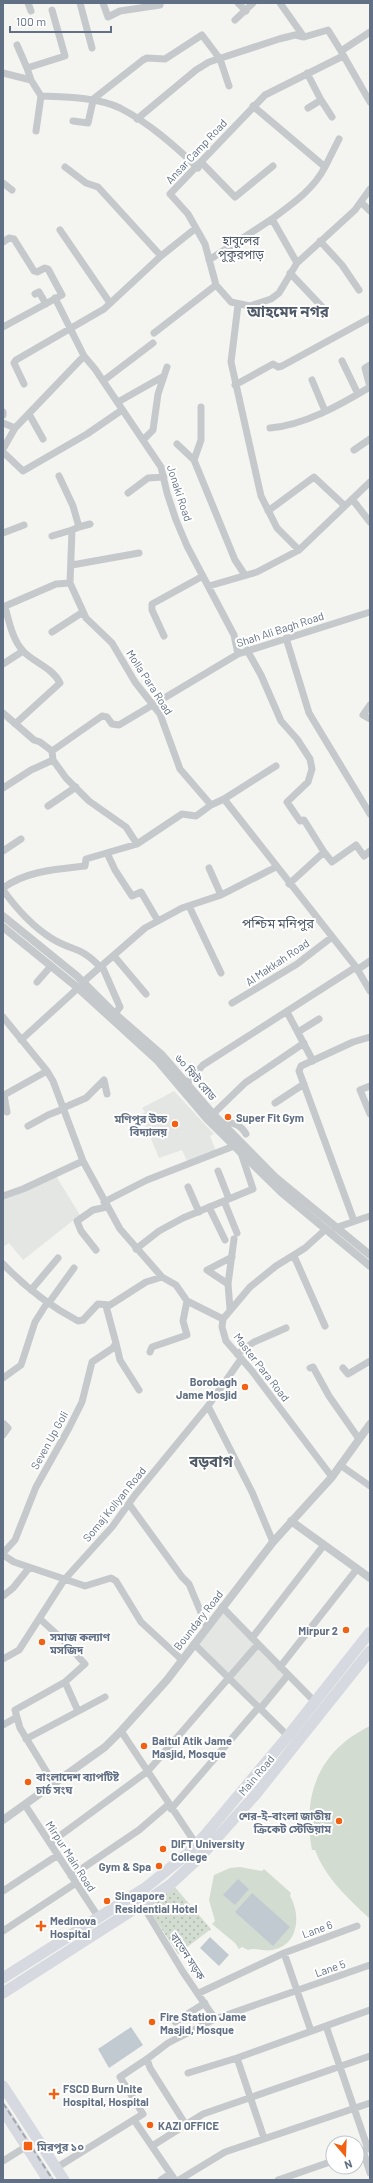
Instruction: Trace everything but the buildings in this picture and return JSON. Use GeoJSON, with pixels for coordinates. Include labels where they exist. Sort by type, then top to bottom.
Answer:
{"type":"FeatureCollection","features":[{"type":"Feature","properties":{"kind":"main road","name":"Main Road"},"geometry":{"type":"LineString","coordinates":[[3,1978],[99,1918],[166,1873],[196,1844],[246,1786],[369,1636]]}},
{"type":"Feature","properties":{"kind":"main road","name":"Main Road"},"geometry":{"type":"LineString","coordinates":[[3,1993],[171,1884],[200,1857],[256,1794],[370,1651]]}},
{"type":"Feature","properties":{"kind":"main road"},"geometry":{"type":"LineString","coordinates":[[246,1786],[256,1794]]}},
{"type":"Feature","properties":{"kind":"main road"},"geometry":{"type":"LineString","coordinates":[[3,2086],[64,2180]]}},
{"type":"Feature","properties":{"kind":"main road"},"geometry":{"type":"LineString","coordinates":[[3,2110],[48,2180]]}},
{"type":"Feature","properties":{"kind":"street"},"geometry":{"type":"LineString","coordinates":[[28,3],[31,11]]}},
{"type":"Feature","properties":{"kind":"street"},"geometry":{"type":"LineString","coordinates":[[80,3],[92,48]]}},
{"type":"Feature","properties":{"kind":"street"},"geometry":{"type":"LineString","coordinates":[[103,3],[108,17],[137,5],[160,5]]}},
{"type":"Feature","properties":{"kind":"street"},"geometry":{"type":"LineString","coordinates":[[238,3],[246,11]]}},
{"type":"Feature","properties":{"kind":"street"},"geometry":{"type":"LineString","coordinates":[[235,20],[253,3]]}},
{"type":"Feature","properties":{"kind":"street"},"geometry":{"type":"LineString","coordinates":[[283,4],[304,37]]}},
{"type":"Feature","properties":{"kind":"street"},"geometry":{"type":"LineString","coordinates":[[27,68],[65,56],[52,10]]}},
{"type":"Feature","properties":{"kind":"street"},"geometry":{"type":"LineString","coordinates":[[137,119],[196,70],[209,62],[220,60],[279,38],[295,35],[304,37],[328,30],[369,99]]}},
{"type":"Feature","properties":{"kind":"street","name":"Ansar Camp Road"},"geometry":{"type":"LineString","coordinates":[[238,305],[230,302],[216,286],[205,244],[188,214],[170,194],[200,165],[253,106],[265,95],[342,53],[370,32]]}},
{"type":"Feature","properties":{"kind":"street"},"geometry":{"type":"LineString","coordinates":[[73,121],[88,123],[92,100],[142,60],[147,58],[165,59],[202,35],[220,60],[229,86]]}},
{"type":"Feature","properties":{"kind":"street"},"geometry":{"type":"LineString","coordinates":[[17,45],[31,80],[41,96],[36,131]]}},
{"type":"Feature","properties":{"kind":"street"},"geometry":{"type":"LineString","coordinates":[[307,73],[332,117]]}},
{"type":"Feature","properties":{"kind":"street"},"geometry":{"type":"LineString","coordinates":[[3,74],[31,80]]}},
{"type":"Feature","properties":{"kind":"street"},"geometry":{"type":"LineString","coordinates":[[41,96],[92,100],[119,108],[176,146],[200,165],[232,196],[235,197],[273,166]]}},
{"type":"Feature","properties":{"kind":"street"},"geometry":{"type":"LineString","coordinates":[[308,108],[321,100]]}},
{"type":"Feature","properties":{"kind":"street"},"geometry":{"type":"LineString","coordinates":[[253,106],[325,167]]}},
{"type":"Feature","properties":{"kind":"street"},"geometry":{"type":"LineString","coordinates":[[209,260],[272,219],[311,188],[325,167],[338,139]]}},
{"type":"Feature","properties":{"kind":"street"},"geometry":{"type":"LineString","coordinates":[[65,167],[86,183],[98,187],[161,256]]}},
{"type":"Feature","properties":{"kind":"street"},"geometry":{"type":"LineString","coordinates":[[3,183],[12,190]]}},
{"type":"Feature","properties":{"kind":"street"},"geometry":{"type":"LineString","coordinates":[[300,550],[277,528],[261,496],[231,362],[238,305],[250,306],[271,299],[279,293],[297,263],[362,203],[370,189]]}},
{"type":"Feature","properties":{"kind":"street"},"geometry":{"type":"LineString","coordinates":[[362,203],[370,212]]}},
{"type":"Feature","properties":{"kind":"street"},"geometry":{"type":"LineString","coordinates":[[272,219],[297,263]]}},
{"type":"Feature","properties":{"kind":"street"},"geometry":{"type":"LineString","coordinates":[[24,384],[14,363],[16,360],[91,318],[110,303],[161,256],[196,228]]}},
{"type":"Feature","properties":{"kind":"street"},"geometry":{"type":"LineString","coordinates":[[60,230],[110,303]]}},
{"type":"Feature","properties":{"kind":"street"},"geometry":{"type":"LineString","coordinates":[[3,242],[9,238],[14,238],[34,271],[37,272],[45,268],[48,269],[62,295],[3,327]]}},
{"type":"Feature","properties":{"kind":"street"},"geometry":{"type":"LineString","coordinates":[[320,241],[342,265],[359,290]]}},
{"type":"Feature","properties":{"kind":"street"},"geometry":{"type":"LineString","coordinates":[[290,273],[325,310]]}},
{"type":"Feature","properties":{"kind":"street"},"geometry":{"type":"LineString","coordinates":[[154,333],[216,286]]}},
{"type":"Feature","properties":{"kind":"street"},"geometry":{"type":"LineString","coordinates":[[35,294],[39,292],[46,304]]}},
{"type":"Feature","properties":{"kind":"street","name":"Jonaki Road"},"geometry":{"type":"LineString","coordinates":[[55,298],[84,356],[118,402],[161,467],[176,520],[187,546],[234,635],[238,654]]}},
{"type":"Feature","properties":{"kind":"street"},"geometry":{"type":"LineString","coordinates":[[235,385],[273,364],[278,367],[282,366],[370,318]]}},
{"type":"Feature","properties":{"kind":"street"},"geometry":{"type":"LineString","coordinates":[[103,381],[153,343]]}},
{"type":"Feature","properties":{"kind":"street"},"geometry":{"type":"LineString","coordinates":[[3,449],[15,428],[84,356]]}},
{"type":"Feature","properties":{"kind":"street"},"geometry":{"type":"LineString","coordinates":[[342,361],[358,394]]}},
{"type":"Feature","properties":{"kind":"street"},"geometry":{"type":"LineString","coordinates":[[270,428],[290,425],[325,410],[370,387],[365,368],[370,365]]}},
{"type":"Feature","properties":{"kind":"street"},"geometry":{"type":"LineString","coordinates":[[143,440],[153,430],[156,404],[167,366]]}},
{"type":"Feature","properties":{"kind":"street"},"geometry":{"type":"LineString","coordinates":[[118,402],[164,376]]}},
{"type":"Feature","properties":{"kind":"street"},"geometry":{"type":"LineString","coordinates":[[312,380],[325,410]]}},
{"type":"Feature","properties":{"kind":"street"},"geometry":{"type":"LineString","coordinates":[[194,460],[201,440],[201,407]]}},
{"type":"Feature","properties":{"kind":"street"},"geometry":{"type":"LineString","coordinates":[[3,452],[23,471],[87,434],[122,410]]}},
{"type":"Feature","properties":{"kind":"street"},"geometry":{"type":"LineString","coordinates":[[29,414],[42,439]]}},
{"type":"Feature","properties":{"kind":"street"},"geometry":{"type":"LineString","coordinates":[[3,423],[15,428]]}},
{"type":"Feature","properties":{"kind":"street"},"geometry":{"type":"LineString","coordinates":[[354,450],[370,439]]}},
{"type":"Feature","properties":{"kind":"street"},"geometry":{"type":"LineString","coordinates":[[177,444],[194,460],[235,560],[245,575]]}},
{"type":"Feature","properties":{"kind":"street"},"geometry":{"type":"LineString","coordinates":[[59,476],[73,506],[79,527]]}},
{"type":"Feature","properties":{"kind":"street"},"geometry":{"type":"LineString","coordinates":[[128,493],[148,478],[164,477]]}},
{"type":"Feature","properties":{"kind":"street"},"geometry":{"type":"LineString","coordinates":[[268,511],[314,477],[345,506]]}},
{"type":"Feature","properties":{"kind":"street"},"geometry":{"type":"LineString","coordinates":[[209,586],[268,567],[300,550],[370,482]]}},
{"type":"Feature","properties":{"kind":"street"},"geometry":{"type":"LineString","coordinates":[[352,499],[370,522]]}},
{"type":"Feature","properties":{"kind":"street"},"geometry":{"type":"LineString","coordinates":[[52,536],[90,524]]}},
{"type":"Feature","properties":{"kind":"street"},"geometry":{"type":"LineString","coordinates":[[3,533],[24,525]]}},
{"type":"Feature","properties":{"kind":"street"},"geometry":{"type":"LineString","coordinates":[[15,724],[60,683],[45,668],[23,651],[14,635],[4,607],[56,584],[70,583],[72,565],[72,530]]}},
{"type":"Feature","properties":{"kind":"street"},"geometry":{"type":"LineString","coordinates":[[72,565],[140,553]]}},
{"type":"Feature","properties":{"kind":"street"},"geometry":{"type":"LineString","coordinates":[[164,636],[152,610],[152,604],[203,576]]}},
{"type":"Feature","properties":{"kind":"street","name":"Molla Para Road"},"geometry":{"type":"LineString","coordinates":[[70,583],[82,612],[112,643],[135,682],[153,704],[164,722],[177,764],[211,805]]}},
{"type":"Feature","properties":{"kind":"street"},"geometry":{"type":"LineString","coordinates":[[52,632],[82,612]]}},
{"type":"Feature","properties":{"kind":"street","name":"Shah Ali Bagh Road"},"geometry":{"type":"LineString","coordinates":[[52,750],[102,716],[107,717],[112,724],[119,725],[247,650],[370,612]]}},
{"type":"Feature","properties":{"kind":"street"},"geometry":{"type":"LineString","coordinates":[[286,638],[309,713],[370,814]]}},
{"type":"Feature","properties":{"kind":"street"},"geometry":{"type":"LineString","coordinates":[[247,650],[261,675],[280,721],[297,739],[310,759],[312,769],[308,782],[286,802],[300,821],[304,820],[332,862],[356,845],[364,856],[370,852]]}},
{"type":"Feature","properties":{"kind":"street"},"geometry":{"type":"LineString","coordinates":[[3,664],[23,651]]}},
{"type":"Feature","properties":{"kind":"street"},"geometry":{"type":"LineString","coordinates":[[370,705],[363,715],[370,719]]}},
{"type":"Feature","properties":{"kind":"street"},"geometry":{"type":"LineString","coordinates":[[3,713],[34,740],[52,750],[53,760],[66,778],[89,801],[126,827],[137,844]]}},
{"type":"Feature","properties":{"kind":"street"},"geometry":{"type":"LineString","coordinates":[[3,788],[31,770],[53,760]]}},
{"type":"Feature","properties":{"kind":"street"},"geometry":{"type":"LineString","coordinates":[[118,1020],[120,1007],[101,967],[90,956],[81,950],[52,939],[38,929],[3,889],[20,878],[54,870],[85,866],[86,859],[137,844],[182,814],[196,816],[211,805],[224,799],[276,766]]}},
{"type":"Feature","properties":{"kind":"street"},"geometry":{"type":"LineString","coordinates":[[48,806],[76,787]]}},
{"type":"Feature","properties":{"kind":"street"},"geometry":{"type":"LineString","coordinates":[[224,799],[357,968],[370,990]]}},
{"type":"Feature","properties":{"kind":"street"},"geometry":{"type":"LineString","coordinates":[[3,851],[21,839]]}},
{"type":"Feature","properties":{"kind":"street"},"geometry":{"type":"LineString","coordinates":[[290,884],[324,852]]}},
{"type":"Feature","properties":{"kind":"street"},"geometry":{"type":"LineString","coordinates":[[107,853],[115,870],[132,896],[141,892],[158,921]]}},
{"type":"Feature","properties":{"kind":"street"},"geometry":{"type":"LineString","coordinates":[[21,1040],[80,985],[145,928],[189,906],[221,895],[276,867]]}},
{"type":"Feature","properties":{"kind":"street"},"geometry":{"type":"LineString","coordinates":[[209,868],[221,895]]}},
{"type":"Feature","properties":{"kind":"street"},"geometry":{"type":"LineString","coordinates":[[189,906],[221,973]]}},
{"type":"Feature","properties":{"kind":"street","name":"৬০ ফিট রোড"},"geometry":{"type":"LineString","coordinates":[[3,916],[118,1020],[157,1060],[207,1119],[281,1192],[370,1266]]}},
{"type":"Feature","properties":{"kind":"street","name":"৬০ ফিট রোড"},"geometry":{"type":"LineString","coordinates":[[3,927],[51,966],[80,985]]}},
{"type":"Feature","properties":{"kind":"street","name":"Al Makkah Road"},"geometry":{"type":"LineString","coordinates":[[232,1003],[297,964],[332,937]]}},
{"type":"Feature","properties":{"kind":"street"},"geometry":{"type":"LineString","coordinates":[[114,956],[146,994]]}},
{"type":"Feature","properties":{"kind":"street"},"geometry":{"type":"LineString","coordinates":[[186,1083],[203,1065],[370,961]]}},
{"type":"Feature","properties":{"kind":"street"},"geometry":{"type":"LineString","coordinates":[[37,982],[51,966]]}},
{"type":"Feature","properties":{"kind":"street"},"geometry":{"type":"LineString","coordinates":[[287,1012],[313,1061]]}},
{"type":"Feature","properties":{"kind":"street"},"geometry":{"type":"LineString","coordinates":[[3,1017],[48,1071],[56,1087],[83,1161],[120,1229],[136,1249],[162,1276],[176,1285],[187,1302],[223,1319],[230,1309],[263,1275],[294,1256],[326,1229]]}},
{"type":"Feature","properties":{"kind":"street"},"geometry":{"type":"LineString","coordinates":[[298,1032],[319,1019]]}},
{"type":"Feature","properties":{"kind":"street","name":"৬০ ফিট রোড"},"geometry":{"type":"LineString","coordinates":[[118,1020],[162,1055],[213,1114],[275,1176],[370,1256]]}},
{"type":"Feature","properties":{"kind":"street"},"geometry":{"type":"LineString","coordinates":[[354,1221],[299,1068],[353,1042],[370,1037]]}},
{"type":"Feature","properties":{"kind":"street"},"geometry":{"type":"LineString","coordinates":[[213,1114],[245,1082],[304,1044]]}},
{"type":"Feature","properties":{"kind":"street"},"geometry":{"type":"LineString","coordinates":[[7,1112],[3,1096],[48,1071]]}},
{"type":"Feature","properties":{"kind":"street"},"geometry":{"type":"LineString","coordinates":[[28,1126],[48,1115],[86,1098],[104,1080],[107,1094]]}},
{"type":"Feature","properties":{"kind":"street"},"geometry":{"type":"LineString","coordinates":[[275,1103],[304,1084]]}},
{"type":"Feature","properties":{"kind":"street"},"geometry":{"type":"LineString","coordinates":[[370,1086],[360,1090],[370,1114]]}},
{"type":"Feature","properties":{"kind":"street"},"geometry":{"type":"LineString","coordinates":[[223,1124],[231,1122],[243,1128],[246,1134]]}},
{"type":"Feature","properties":{"kind":"street"},"geometry":{"type":"LineString","coordinates":[[96,1250],[81,1231],[77,1221],[93,1210],[106,1205],[147,1180],[234,1146]]}},
{"type":"Feature","properties":{"kind":"street"},"geometry":{"type":"LineString","coordinates":[[136,1249],[159,1231],[183,1218],[253,1189],[241,1153]]}},
{"type":"Feature","properties":{"kind":"street"},"geometry":{"type":"LineString","coordinates":[[3,1196],[23,1189],[83,1161]]}},
{"type":"Feature","properties":{"kind":"street"},"geometry":{"type":"LineString","coordinates":[[218,1171],[236,1236],[228,1284],[230,1309]]}},
{"type":"Feature","properties":{"kind":"street"},"geometry":{"type":"LineString","coordinates":[[188,1187],[199,1212]]}},
{"type":"Feature","properties":{"kind":"street"},"geometry":{"type":"LineString","coordinates":[[210,1208],[225,1240]]}},
{"type":"Feature","properties":{"kind":"street"},"geometry":{"type":"LineString","coordinates":[[335,1228],[370,1216]]}},
{"type":"Feature","properties":{"kind":"street"},"geometry":{"type":"LineString","coordinates":[[294,1256],[326,1326]]}},
{"type":"Feature","properties":{"kind":"street"},"geometry":{"type":"LineString","coordinates":[[228,1284],[207,1270],[232,1257]]}},
{"type":"Feature","properties":{"kind":"street"},"geometry":{"type":"LineString","coordinates":[[30,1290],[58,1258]]}},
{"type":"Feature","properties":{"kind":"street"},"geometry":{"type":"LineString","coordinates":[[3,1264],[30,1290],[78,1321],[83,1320],[98,1304],[106,1306],[146,1282],[162,1276]]}},
{"type":"Feature","properties":{"kind":"street"},"geometry":{"type":"LineString","coordinates":[[3,1378],[21,1365],[35,1322],[74,1268]]}},
{"type":"Feature","properties":{"kind":"street"},"geometry":{"type":"LineString","coordinates":[[150,1352],[152,1347],[187,1335],[183,1321],[187,1302]]}},
{"type":"Feature","properties":{"kind":"street"},"geometry":{"type":"LineString","coordinates":[[106,1306],[120,1360],[139,1390]]}},
{"type":"Feature","properties":{"kind":"street","name":"Master Para Road"},"geometry":{"type":"LineString","coordinates":[[223,1319],[224,1337],[332,1477]]}},
{"type":"Feature","properties":{"kind":"street","name":"Somaj Kollyan Road"},"geometry":{"type":"LineString","coordinates":[[3,1659],[19,1650],[64,1580],[112,1527],[208,1406],[239,1356],[254,1342],[286,1328]]}},
{"type":"Feature","properties":{"kind":"street","name":"Seven Up Goli"},"geometry":{"type":"LineString","coordinates":[[3,1554],[15,1540],[36,1487],[82,1402],[92,1362],[113,1348],[116,1343]]}},
{"type":"Feature","properties":{"kind":"street"},"geometry":{"type":"LineString","coordinates":[[344,1368],[348,1374],[370,1361]]}},
{"type":"Feature","properties":{"kind":"street"},"geometry":{"type":"LineString","coordinates":[[310,1368],[313,1367],[329,1396],[359,1439]]}},
{"type":"Feature","properties":{"kind":"street"},"geometry":{"type":"LineString","coordinates":[[208,1406],[252,1492],[273,1542]]}},
{"type":"Feature","properties":{"kind":"street"},"geometry":{"type":"LineString","coordinates":[[3,1435],[8,1428],[4,1424]]}},
{"type":"Feature","properties":{"kind":"street","name":"Boundary Road"},"geometry":{"type":"LineString","coordinates":[[3,1820],[105,1747],[121,1731],[182,1660],[273,1542],[332,1477],[359,1439],[367,1434],[370,1424]]}},
{"type":"Feature","properties":{"kind":"street"},"geometry":{"type":"LineString","coordinates":[[340,1465],[370,1486]]}},
{"type":"Feature","properties":{"kind":"street"},"geometry":{"type":"LineString","coordinates":[[129,1504],[182,1577],[189,1584],[207,1627]]}},
{"type":"Feature","properties":{"kind":"street"},"geometry":{"type":"LineString","coordinates":[[291,1521],[370,1578]]}},
{"type":"Feature","properties":{"kind":"street"},"geometry":{"type":"LineString","coordinates":[[50,1844],[148,1771],[230,1678],[324,1545]]}},
{"type":"Feature","properties":{"kind":"street"},"geometry":{"type":"LineString","coordinates":[[3,1554],[14,1562],[29,1568],[85,1586],[111,1578],[116,1581],[141,1622],[182,1660]]}},
{"type":"Feature","properties":{"kind":"street"},"geometry":{"type":"LineString","coordinates":[[3,1596],[13,1588],[29,1568]]}},
{"type":"Feature","properties":{"kind":"street"},"geometry":{"type":"LineString","coordinates":[[280,1667],[357,1569]]}},
{"type":"Feature","properties":{"kind":"street"},"geometry":{"type":"LineString","coordinates":[[222,1607],[315,1702]]}},
{"type":"Feature","properties":{"kind":"street"},"geometry":{"type":"LineString","coordinates":[[40,1619],[86,1664],[65,1682],[15,1710],[26,1739],[54,1784]]}},
{"type":"Feature","properties":{"kind":"street"},"geometry":{"type":"LineString","coordinates":[[194,1644],[288,1736]]}},
{"type":"Feature","properties":{"kind":"street"},"geometry":{"type":"LineString","coordinates":[[71,1876],[170,1807],[288,1674]]}},
{"type":"Feature","properties":{"kind":"street"},"geometry":{"type":"LineString","coordinates":[[65,1682],[78,1711]]}},
{"type":"Feature","properties":{"kind":"street"},"geometry":{"type":"LineString","coordinates":[[26,1739],[105,1697]]}},
{"type":"Feature","properties":{"kind":"street"},"geometry":{"type":"LineString","coordinates":[[3,1725],[17,1717]]}},
{"type":"Feature","properties":{"kind":"street"},"geometry":{"type":"LineString","coordinates":[[121,1731],[170,1807],[196,1844]]}},
{"type":"Feature","properties":{"kind":"street","name":"Mirpur Main Road"},"geometry":{"type":"LineString","coordinates":[[25,1805],[99,1918]]}},
{"type":"Feature","properties":{"kind":"street"},"geometry":{"type":"LineString","coordinates":[[3,1891],[58,1855]]}},
{"type":"Feature","properties":{"kind":"street"},"geometry":{"type":"LineString","coordinates":[[3,1931],[76,1883]]}},
{"type":"Feature","properties":{"kind":"street","name":"বাতেন সড়ক"},"geometry":{"type":"LineString","coordinates":[[142,1904],[183,1972],[199,1993],[215,2019]]}},
{"type":"Feature","properties":{"kind":"street","name":"Lane 6"},"geometry":{"type":"LineString","coordinates":[[199,1993],[284,1952],[357,1926]]}},
{"type":"Feature","properties":{"kind":"street"},"geometry":{"type":"LineString","coordinates":[[284,1952],[311,2031]]}},
{"type":"Feature","properties":{"kind":"street","name":"Lane 5"},"geometry":{"type":"LineString","coordinates":[[134,2120],[143,2114],[120,2077],[168,2043],[215,2019],[370,1965]]}},
{"type":"Feature","properties":{"kind":"street"},"geometry":{"type":"LineString","coordinates":[[175,2022],[205,2003]]}},
{"type":"Feature","properties":{"kind":"street"},"geometry":{"type":"LineString","coordinates":[[188,2073],[237,2058],[370,2010]]}},
{"type":"Feature","properties":{"kind":"street"},"geometry":{"type":"LineString","coordinates":[[326,2026],[354,2109],[360,2135]]}},
{"type":"Feature","properties":{"kind":"street"},"geometry":{"type":"LineString","coordinates":[[152,2146],[203,2114],[251,2099],[370,2056]]}},
{"type":"Feature","properties":{"kind":"street"},"geometry":{"type":"LineString","coordinates":[[237,2058],[264,2138]]}},
{"type":"Feature","properties":{"kind":"street"},"geometry":{"type":"LineString","coordinates":[[147,2059],[150,2068],[186,2125]]}},
{"type":"Feature","properties":{"kind":"street"},"geometry":{"type":"LineString","coordinates":[[179,2180],[225,2152],[370,2104]]}},
{"type":"Feature","properties":{"kind":"street"},"geometry":{"type":"LineString","coordinates":[[56,2168],[134,2120],[172,2177],[161,2180]]}},
{"type":"Feature","properties":{"kind":"street"},"geometry":{"type":"LineString","coordinates":[[3,2161],[27,2146]]}},
{"type":"Feature","properties":{"kind":"street"},"geometry":{"type":"LineString","coordinates":[[365,2154],[370,2173]]}},
{"type":"Feature","properties":{"kind":"street"},"geometry":{"type":"LineString","coordinates":[[278,2180],[325,2164]]}},
{"type":"Feature","properties":{"kind":"shaded area","name":"মণিপুর উচ্চ বিদ্যালয়"},"geometry":{"type":"Polygon","coordinates":[[[174,1091],[214,1134],[210,1136],[216,1151],[187,1161],[182,1150],[159,1158],[141,1115],[145,1112],[142,1108],[174,1091]]]}},
{"type":"Feature","properties":{"kind":"shaded area"},"geometry":{"type":"Polygon","coordinates":[[[56,1176],[80,1215],[23,1260],[9,1243],[5,1246],[3,1245],[3,1199],[56,1176]]]}},
{"type":"Feature","properties":{"kind":"shaded area"},"geometry":{"type":"Polygon","coordinates":[[[223,1612],[287,1674],[261,1704],[197,1643],[223,1612]]]}},
{"type":"Feature","properties":{"kind":"shaded area","name":"শের-ই-বাংলা জাতীয় ক্রিকেট স্টেডিয়াম"},"geometry":{"type":"Polygon","coordinates":[[[370,1726],[370,1919],[338,1888],[331,1879],[315,1850],[312,1850],[309,1830],[312,1794],[318,1777],[326,1762],[338,1748],[352,1736],[370,1726]]]}},
{"type":"Feature","properties":{"kind":"shaded area"},"geometry":{"type":"Polygon","coordinates":[[[240,1867],[262,1871],[264,1869],[291,1893],[290,1896],[296,1911],[295,1928],[288,1942],[281,1947],[272,1950],[248,1950],[242,1947],[239,1949],[235,1943],[212,1924],[215,1921],[209,1900],[214,1875],[230,1868],[240,1867]]]}},
{"type":"Feature","properties":{"kind":"shaded area"},"geometry":{"type":"Polygon","coordinates":[[[238,1879],[249,1889],[235,1905],[223,1895],[238,1879]]]}},
{"type":"Feature","properties":{"kind":"shaded area"},"geometry":{"type":"Polygon","coordinates":[[[173,1885],[211,1929],[178,1954],[146,1905],[173,1885]]]}},
{"type":"Feature","properties":{"kind":"shaded area"},"geometry":{"type":"Polygon","coordinates":[[[252,1893],[290,1927],[273,1946],[235,1912],[252,1893]]]}},
{"type":"Feature","properties":{"kind":"shaded area"},"geometry":{"type":"Polygon","coordinates":[[[210,1937],[229,1955],[219,1966],[200,1948],[210,1937]]]}},
{"type":"Feature","properties":{"kind":"shaded area"},"geometry":{"type":"Polygon","coordinates":[[[131,2027],[143,2045],[109,2068],[98,2049],[131,2027]]]}},
{"type":"Feature","properties":{"kind":"railway"},"geometry":{"type":"LineString","coordinates":[[3,2103],[53,2180]]}},
{"type":"Feature","properties":{"kind":"place","name":"Super Fit Gym"},"geometry":{"type":"Point","coordinates":[228,1117]}},
{"type":"Feature","properties":{"kind":"place","name":"মণিপুর উচ্চ বিদ্যালয়"},"geometry":{"type":"Point","coordinates":[175,1124]}},
{"type":"Feature","properties":{"kind":"place","name":"Borobagh Jame Mosjid"},"geometry":{"type":"Point","coordinates":[245,1387]}},
{"type":"Feature","properties":{"kind":"place","name":"Mirpur 2"},"geometry":{"type":"Point","coordinates":[346,1630]}},
{"type":"Feature","properties":{"kind":"place","name":"সমাজ কল্যাণ মসজিদ"},"geometry":{"type":"Point","coordinates":[42,1642]}},
{"type":"Feature","properties":{"kind":"place","name":"Baitul Atik Jame Masjid, Mosque"},"geometry":{"type":"Point","coordinates":[144,1746]}},
{"type":"Feature","properties":{"kind":"place","name":"বাংলাদেশ ব্যাপটিষ্ট চার্চ সংঘ"},"geometry":{"type":"Point","coordinates":[28,1782]}},
{"type":"Feature","properties":{"kind":"place","name":"শের-ই-বাংলা জাতীয় ক্রিকেট স্টেডিয়াম"},"geometry":{"type":"Point","coordinates":[339,1821]}},
{"type":"Feature","properties":{"kind":"place","name":"DIFT University College"},"geometry":{"type":"Point","coordinates":[163,1849]}},
{"type":"Feature","properties":{"kind":"place","name":"Gym & Spa"},"geometry":{"type":"Point","coordinates":[159,1866]}},
{"type":"Feature","properties":{"kind":"place","name":"Singapore Residential Hotel"},"geometry":{"type":"Point","coordinates":[107,1901]}},
{"type":"Feature","properties":{"kind":"place","name":"Medinova Hospital"},"geometry":{"type":"Point","coordinates":[41,1926]}},
{"type":"Feature","properties":{"kind":"place","name":"Fire Station Jame Masjid, Mosque"},"geometry":{"type":"Point","coordinates":[152,2022]}},
{"type":"Feature","properties":{"kind":"place","name":"FSCD Burn Unite Hospital, Hospital"},"geometry":{"type":"Point","coordinates":[54,2094]}},
{"type":"Feature","properties":{"kind":"place","name":"KAZI OFFICE"},"geometry":{"type":"Point","coordinates":[150,2125]}},
{"type":"Feature","properties":{"kind":"place","name":"মিরপুর ১০"},"geometry":{"type":"Point","coordinates":[28,2146]}},
{"type":"Feature","properties":{"kind":"district","name":"হাবুলের পুকুরপাড়"},"geometry":{"type":"Point","coordinates":[241,247]}},
{"type":"Feature","properties":{"kind":"district","name":"আহমেদ নগর"},"geometry":{"type":"Point","coordinates":[288,311]}},
{"type":"Feature","properties":{"kind":"district","name":"পশ্চিম মনিপুর"},"geometry":{"type":"Point","coordinates":[278,923]}},
{"type":"Feature","properties":{"kind":"district","name":"বড়বাগ"},"geometry":{"type":"Point","coordinates":[211,1461]}}]}
